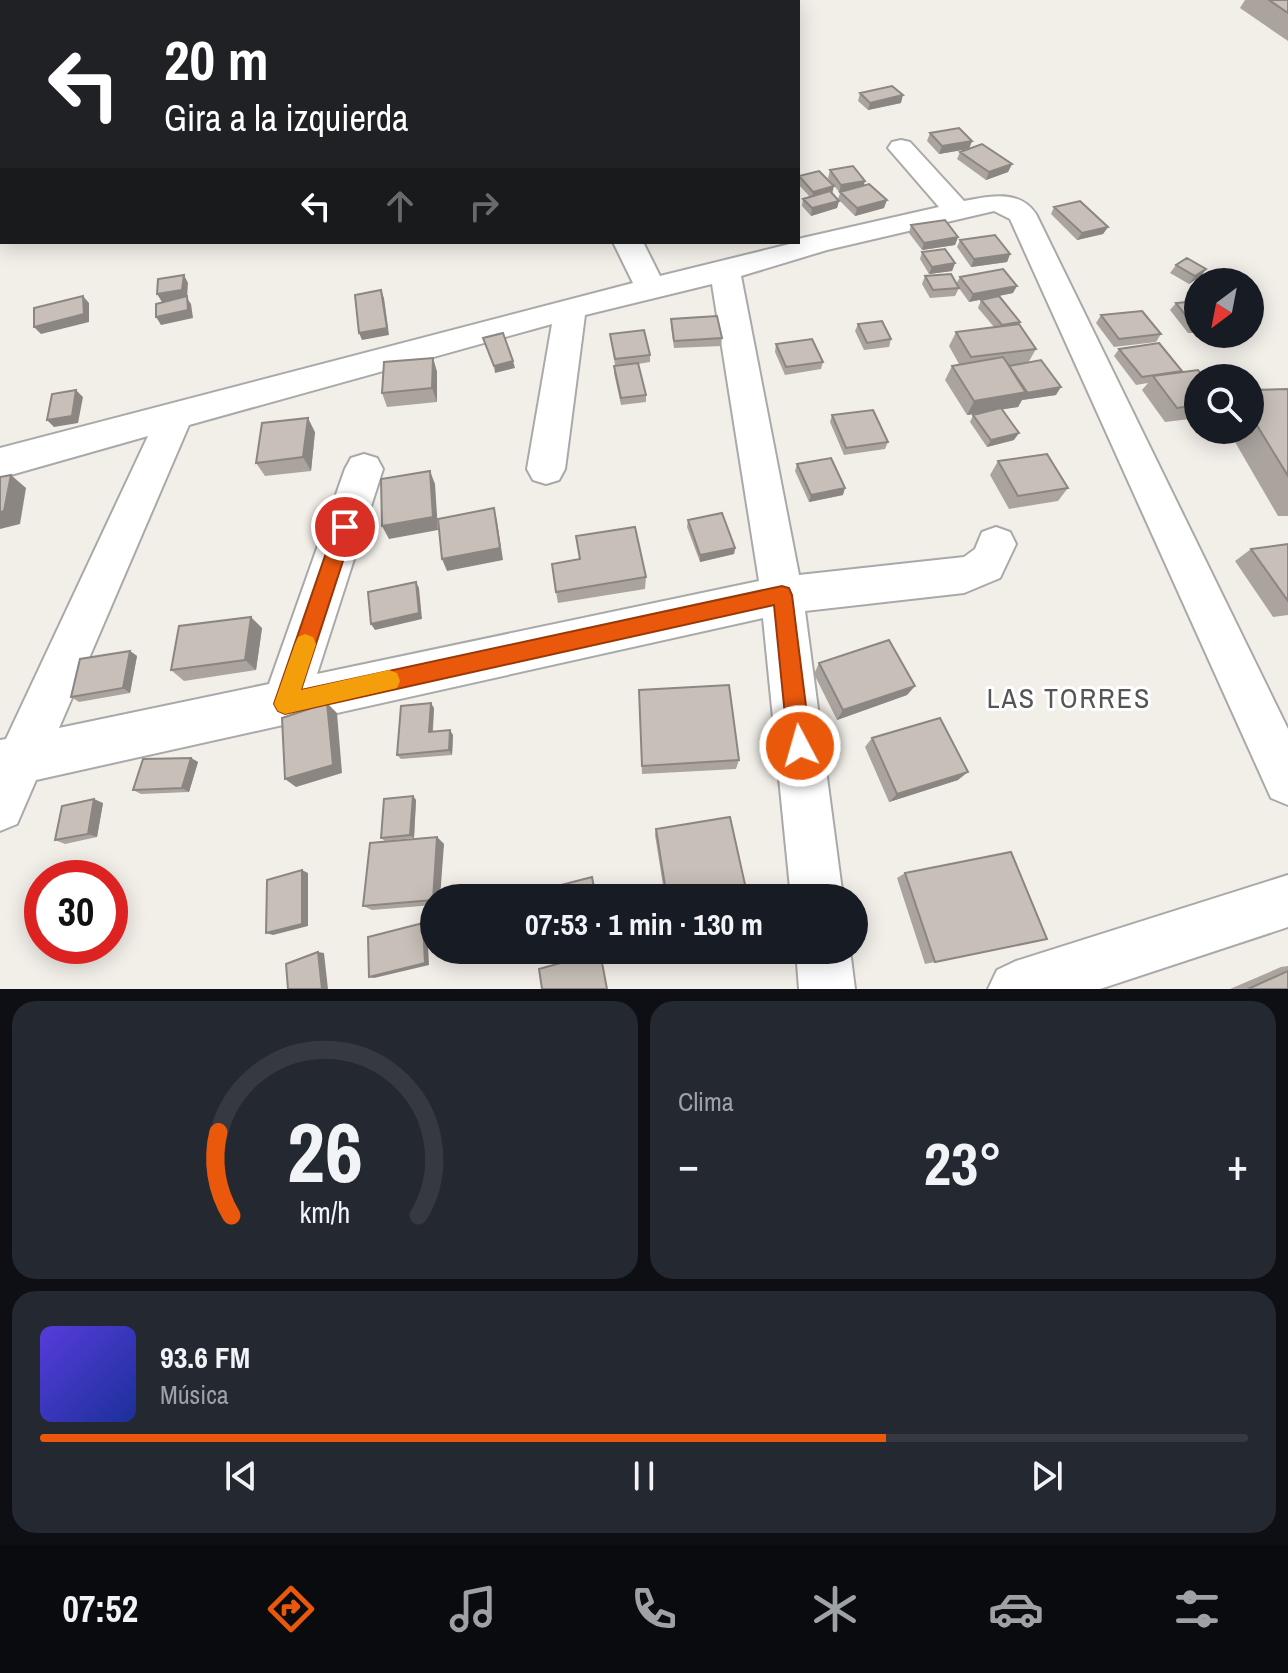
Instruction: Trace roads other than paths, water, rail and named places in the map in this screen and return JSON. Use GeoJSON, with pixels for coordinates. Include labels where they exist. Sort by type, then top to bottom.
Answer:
{"type":"FeatureCollection","features":[{"type":"Feature","properties":{"kind":"street"},"geometry":{"type":"LineString","coordinates":[[901,148],[958,211]]}},
{"type":"Feature","properties":{"kind":"street"},"geometry":{"type":"LineString","coordinates":[[0,463],[570,308],[725,271],[821,242],[997,202],[1022,214],[1288,781]]}},
{"type":"Feature","properties":{"kind":"street"},"geometry":{"type":"LineString","coordinates":[[629,244],[651,289]]}},
{"type":"Feature","properties":{"kind":"street"},"geometry":{"type":"LineString","coordinates":[[725,271],[782,595],[815,884]]}},
{"type":"Feature","properties":{"kind":"street"},"geometry":{"type":"LineString","coordinates":[[546,469],[570,308]]}},
{"type":"Feature","properties":{"kind":"street"},"geometry":{"type":"LineString","coordinates":[[0,807],[12,761],[176,414]]}},
{"type":"Feature","properties":{"kind":"street"},"geometry":{"type":"LineString","coordinates":[[285,704],[364,469]]}},
{"type":"Feature","properties":{"kind":"street"},"geometry":{"type":"LineString","coordinates":[[12,761],[782,595],[964,575],[985,569],[996,544]]}},
{"type":"Feature","properties":{"kind":"street"},"geometry":{"type":"LineString","coordinates":[[1016,989],[1288,901]]}},
{"type":"Feature","properties":{"kind":"street"},"geometry":{"type":"LineString","coordinates":[[824,964],[827,989]]}},
{"type":"Feature","properties":{"kind":"district","name":"LAS TORRES"},"geometry":{"type":"Point","coordinates":[1069,698]}}]}
